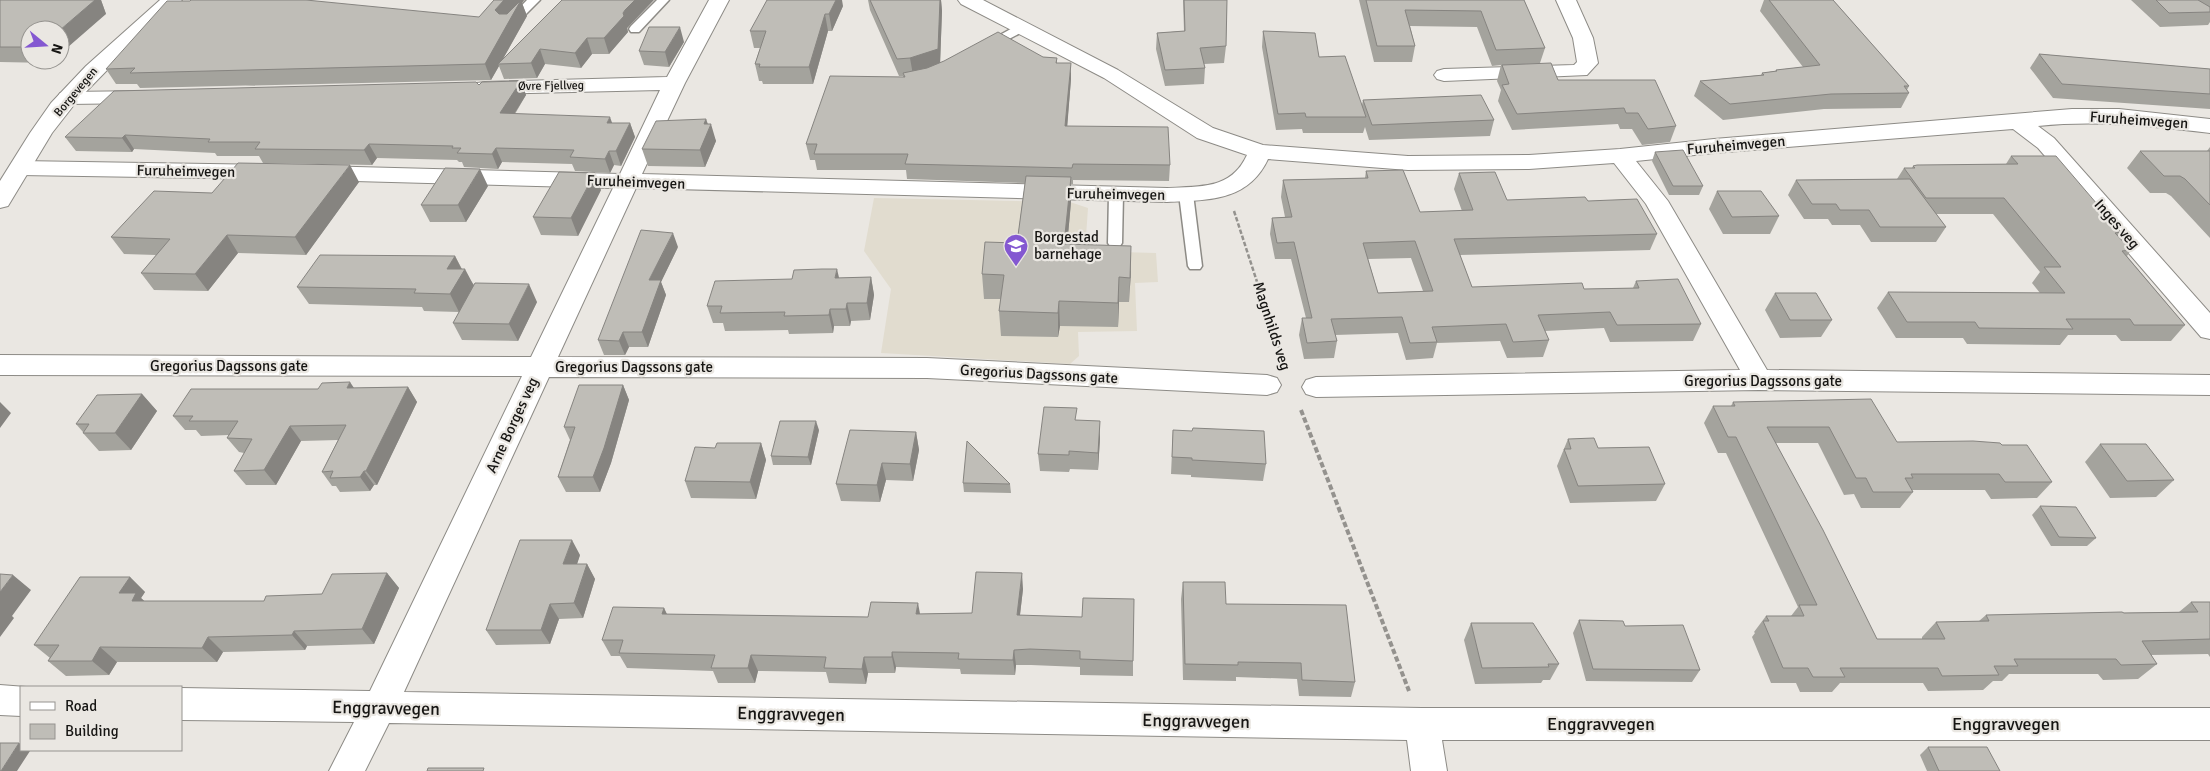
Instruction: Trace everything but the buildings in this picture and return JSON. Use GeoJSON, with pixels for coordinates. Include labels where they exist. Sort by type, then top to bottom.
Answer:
{"type":"FeatureCollection","features":[{"type":"Feature","properties":{"kind":"street","name":"Borgevegen"},"geometry":{"type":"LineString","coordinates":[[0,201],[15,162],[68,98],[100,64],[172,0]]}},
{"type":"Feature","properties":{"kind":"street","name":"Arne Borges veg"},"geometry":{"type":"LineString","coordinates":[[346,771],[379,708],[674,83],[719,0]]}},
{"type":"Feature","properties":{"kind":"street"},"geometry":{"type":"LineString","coordinates":[[968,0],[1111,74],[1205,133],[1260,152],[1255,167],[1242,180],[1223,191]]}},
{"type":"Feature","properties":{"kind":"street"},"geometry":{"type":"LineString","coordinates":[[1444,75],[1580,71],[1588,63],[1583,38],[1566,0]]}},
{"type":"Feature","properties":{"kind":"street","name":"Øvre Fjellveg"},"geometry":{"type":"LineString","coordinates":[[470,88],[674,83]]}},
{"type":"Feature","properties":{"kind":"street"},"geometry":{"type":"LineString","coordinates":[[68,98],[168,96]]}},
{"type":"Feature","properties":{"kind":"street","name":"Furuheimvegen"},"geometry":{"type":"LineString","coordinates":[[1260,152],[1408,163],[1529,162],[1620,156],[1714,146],[2072,116],[2120,116],[2210,126]]}},
{"type":"Feature","properties":{"kind":"street","name":"Inges veg"},"geometry":{"type":"LineString","coordinates":[[2018,122],[2046,142],[2210,330]]}},
{"type":"Feature","properties":{"kind":"street"},"geometry":{"type":"LineString","coordinates":[[1620,156],[1656,201],[1759,380]]}},
{"type":"Feature","properties":{"kind":"street","name":"Furuheimvegen"},"geometry":{"type":"LineString","coordinates":[[15,162],[628,182],[1116,194],[1186,194],[1223,191]]}},
{"type":"Feature","properties":{"kind":"street","name":"Gregorius Dagssons gate"},"geometry":{"type":"LineString","coordinates":[[0,365],[927,368],[1276,376]]}},
{"type":"Feature","properties":{"kind":"street","name":"Gregorius Dagssons gate"},"geometry":{"type":"LineString","coordinates":[[1307,396],[1759,380],[2210,385]]}},
{"type":"Feature","properties":{"kind":"street"},"geometry":{"type":"LineString","coordinates":[[0,700],[20,701]]}},
{"type":"Feature","properties":{"kind":"street","name":"Enggravvegen"},"geometry":{"type":"LineString","coordinates":[[182,704],[1422,724],[2210,724]]}},
{"type":"Feature","properties":{"kind":"street"},"geometry":{"type":"LineString","coordinates":[[1422,724],[1429,771]]}},
{"type":"Feature","properties":{"kind":"lane"},"geometry":{"type":"LineString","coordinates":[[509,25],[534,0]]}},
{"type":"Feature","properties":{"kind":"lane"},"geometry":{"type":"LineString","coordinates":[[634,29],[663,0]]}},
{"type":"Feature","properties":{"kind":"lane"},"geometry":{"type":"LineString","coordinates":[[972,54],[1020,28]]}},
{"type":"Feature","properties":{"kind":"lane"},"geometry":{"type":"LineString","coordinates":[[1115,243],[1116,194]]}},
{"type":"Feature","properties":{"kind":"lane"},"geometry":{"type":"LineString","coordinates":[[1186,194],[1195,266]]}},
{"type":"Feature","properties":{"kind":"path","name":"Magnhilds veg"},"geometry":{"type":"LineString","coordinates":[[1223,191],[1236,213],[1276,376]]}},
{"type":"Feature","properties":{"kind":"path"},"geometry":{"type":"LineString","coordinates":[[1307,396],[1422,724]]}},
{"type":"Feature","properties":{"kind":"shaded area","name":"Borgestad barnehage"},"geometry":{"type":"Polygon","coordinates":[[[874,198],[1070,202],[1088,208],[1085,251],[1156,253],[1158,282],[1135,283],[1137,331],[1078,332],[1079,356],[1070,364],[881,353],[891,289],[864,251],[874,198]]]}},
{"type":"Feature","properties":{"kind":"place","name":"Borgestad barnehage"},"geometry":{"type":"Point","coordinates":[1016,267]}}]}
